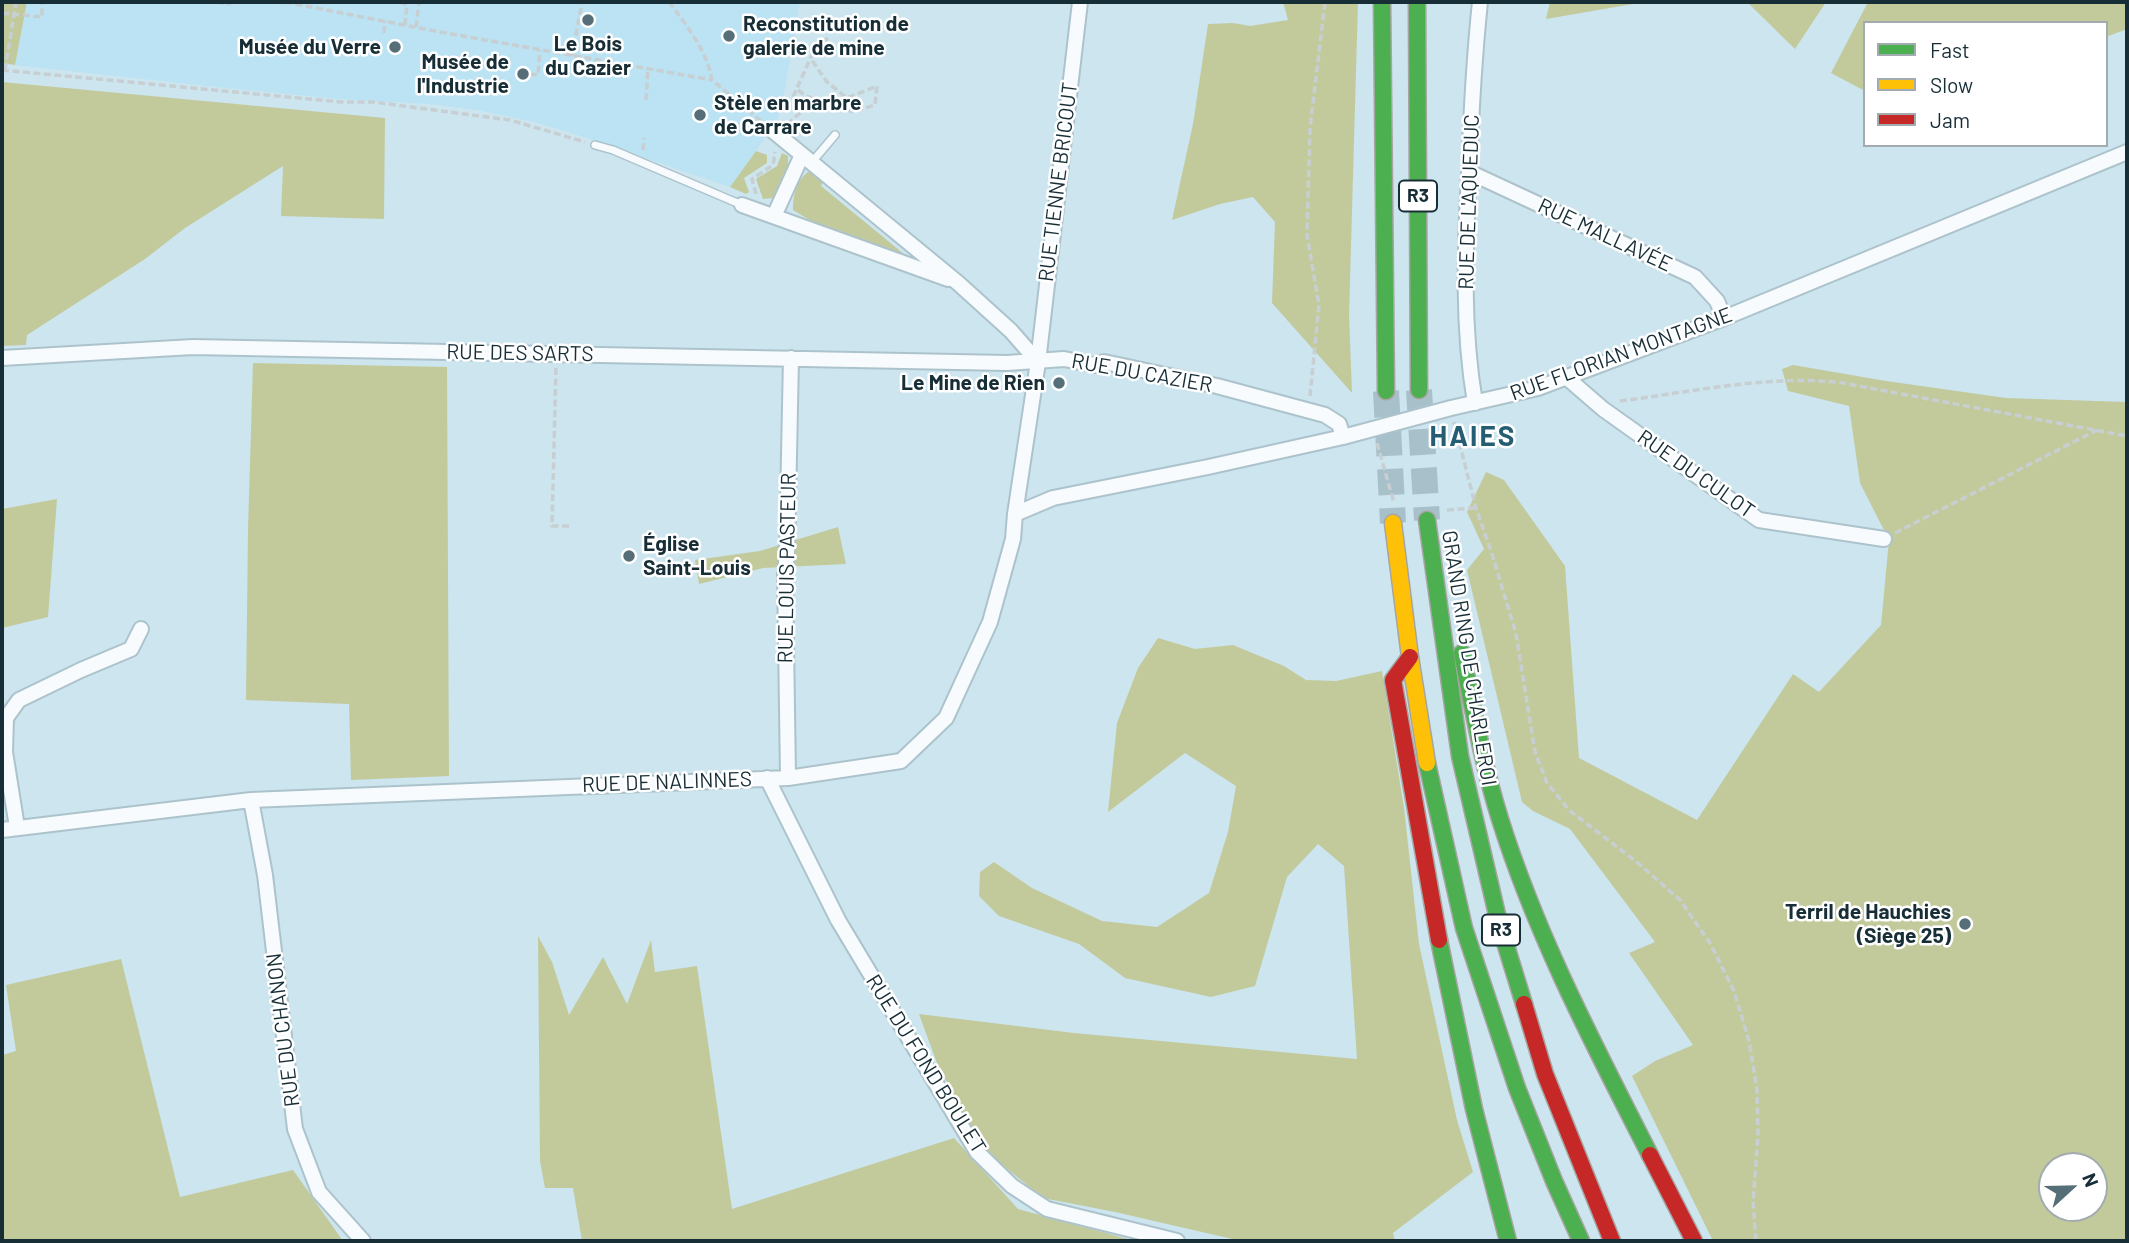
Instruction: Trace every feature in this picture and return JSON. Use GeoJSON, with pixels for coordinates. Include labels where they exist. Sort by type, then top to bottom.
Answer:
{"type":"FeatureCollection","features":[{"type":"Feature","properties":{"kind":"highway","name":"R3"},"geometry":{"type":"LineString","coordinates":[[1382,2],[1386,391]]}},
{"type":"Feature","properties":{"kind":"highway","name":"R3"},"geometry":{"type":"LineString","coordinates":[[1417,2],[1419,390]]}},
{"type":"Feature","properties":{"kind":"highway","name":"GRAND RING DE CHARLEROI"},"geometry":{"type":"LineString","coordinates":[[1432,515],[1438,606],[1460,756],[1499,923],[1545,1074],[1612,1241]]}},
{"type":"Feature","properties":{"kind":"highway","name":"R3"},"geometry":{"type":"LineString","coordinates":[[1395,518],[1410,657],[1426,761],[1464,928],[1517,1088],[1581,1241]]}},
{"type":"Feature","properties":{"kind":"highway"},"geometry":{"type":"LineString","coordinates":[[1438,606],[1459,635],[1479,745],[1507,842],[1542,931],[1694,1241]]}},
{"type":"Feature","properties":{"kind":"highway"},"geometry":{"type":"LineString","coordinates":[[1410,657],[1393,680],[1399,720],[1445,976],[1474,1109],[1508,1241]]}},
{"type":"Feature","properties":{"kind":"street","name":"RUE TIENNE BRICOUT"},"geometry":{"type":"LineString","coordinates":[[1038,362],[1080,2]]}},
{"type":"Feature","properties":{"kind":"street","name":"RUE DE L'AQUEDUC"},"geometry":{"type":"LineString","coordinates":[[1475,403],[1465,307],[1465,250],[1474,57],[1480,2]]}},
{"type":"Feature","properties":{"kind":"street"},"geometry":{"type":"LineString","coordinates":[[774,132],[958,283],[1012,331],[1038,362]]}},
{"type":"Feature","properties":{"kind":"street","name":"RUE FLORIAN MONTAGNE"},"geometry":{"type":"LineString","coordinates":[[1015,514],[1053,498],[1343,438],[1451,408],[1538,388],[1724,318],[2127,152]]}},
{"type":"Feature","properties":{"kind":"street"},"geometry":{"type":"LineString","coordinates":[[774,216],[807,159]]}},
{"type":"Feature","properties":{"kind":"street","name":"RUE MALLAVÉE"},"geometry":{"type":"LineString","coordinates":[[1469,172],[1695,277],[1717,301],[1724,318]]}},
{"type":"Feature","properties":{"kind":"street"},"geometry":{"type":"LineString","coordinates":[[742,205],[958,283]]}},
{"type":"Feature","properties":{"kind":"street","name":"RUE DES SARTS"},"geometry":{"type":"LineString","coordinates":[[2,358],[193,346],[1038,362]]}},
{"type":"Feature","properties":{"kind":"street","name":"RUE LOUIS PASTEUR"},"geometry":{"type":"LineString","coordinates":[[788,778],[785,573],[791,358]]}},
{"type":"Feature","properties":{"kind":"street","name":"RUE DU CAZIER"},"geometry":{"type":"LineString","coordinates":[[1038,362],[1064,359],[1095,365],[1104,362],[1217,386],[1327,416],[1337,421],[1343,438]]}},
{"type":"Feature","properties":{"kind":"street","name":"RUE DE NALINNES"},"geometry":{"type":"LineString","coordinates":[[2,830],[251,800],[788,778],[901,761],[946,718],[990,622],[1013,539],[1038,362]]}},
{"type":"Feature","properties":{"kind":"street","name":"RUE DU CULOT"},"geometry":{"type":"LineString","coordinates":[[1566,377],[1603,409],[1759,520],[1884,539]]}},
{"type":"Feature","properties":{"kind":"street"},"geometry":{"type":"LineString","coordinates":[[17,827],[5,752],[6,718],[19,700],[131,649],[141,629]]}},
{"type":"Feature","properties":{"kind":"street","name":"RUE DU FOND BOULET"},"geometry":{"type":"LineString","coordinates":[[767,778],[838,920],[977,1152],[1012,1186],[1047,1209],[1177,1241]]}},
{"type":"Feature","properties":{"kind":"street","name":"RUE DU CHANON"},"geometry":{"type":"LineString","coordinates":[[251,800],[265,875],[295,1129],[319,1192],[363,1241]]}},
{"type":"Feature","properties":{"kind":"lane"},"geometry":{"type":"LineString","coordinates":[[1074,2],[1080,2]]}},
{"type":"Feature","properties":{"kind":"lane"},"geometry":{"type":"LineString","coordinates":[[807,159],[835,135]]}},
{"type":"Feature","properties":{"kind":"lane"},"geometry":{"type":"LineString","coordinates":[[595,145],[613,150],[742,205]]}},
{"type":"Feature","properties":{"kind":"path"},"geometry":{"type":"LineString","coordinates":[[16,2],[3,70],[341,102],[373,102],[510,120],[595,145]]}},
{"type":"Feature","properties":{"kind":"path"},"geometry":{"type":"LineString","coordinates":[[2,13],[42,17],[42,2]]}},
{"type":"Feature","properties":{"kind":"path"},"geometry":{"type":"LineString","coordinates":[[218,2],[233,2]]}},
{"type":"Feature","properties":{"kind":"path"},"geometry":{"type":"LineString","coordinates":[[285,2],[712,80],[774,132]]}},
{"type":"Feature","properties":{"kind":"path"},"geometry":{"type":"LineString","coordinates":[[400,2],[407,4],[405,25]]}},
{"type":"Feature","properties":{"kind":"path"},"geometry":{"type":"LineString","coordinates":[[572,56],[582,2]]}},
{"type":"Feature","properties":{"kind":"path"},"geometry":{"type":"LineString","coordinates":[[669,2],[699,45],[710,66],[712,80]]}},
{"type":"Feature","properties":{"kind":"path"},"geometry":{"type":"LineString","coordinates":[[1309,411],[1319,305],[1307,235],[1310,128],[1325,2]]}},
{"type":"Feature","properties":{"kind":"path"},"geometry":{"type":"LineString","coordinates":[[416,27],[419,4],[426,7]]}},
{"type":"Feature","properties":{"kind":"path"},"geometry":{"type":"LineString","coordinates":[[384,21],[384,33]]}},
{"type":"Feature","properties":{"kind":"path"},"geometry":{"type":"LineString","coordinates":[[774,132],[806,108],[793,97],[815,48],[829,37]]}},
{"type":"Feature","properties":{"kind":"path"},"geometry":{"type":"LineString","coordinates":[[530,74],[538,75],[540,50]]}},
{"type":"Feature","properties":{"kind":"path"},"geometry":{"type":"LineString","coordinates":[[797,90],[806,96],[853,112],[875,105],[877,86],[847,98],[827,82],[811,59]]}},
{"type":"Feature","properties":{"kind":"path"},"geometry":{"type":"LineString","coordinates":[[646,100],[648,69]]}},
{"type":"Feature","properties":{"kind":"path"},"geometry":{"type":"LineString","coordinates":[[742,205],[757,197],[752,179],[773,165],[774,132]]}},
{"type":"Feature","properties":{"kind":"path"},"geometry":{"type":"LineString","coordinates":[[556,354],[552,526],[569,526]]}},
{"type":"Feature","properties":{"kind":"path"},"geometry":{"type":"LineString","coordinates":[[1603,409],[1612,402],[1777,381],[1811,380],[1843,383],[2127,436]]}},
{"type":"Feature","properties":{"kind":"path"},"geometry":{"type":"LineString","coordinates":[[1451,408],[1476,508],[1516,634],[1535,752],[1547,783],[1569,810],[1639,863],[1680,900],[1710,943],[1734,991],[1749,1041],[1757,1089],[1758,1135],[1753,1203],[1756,1241]]}},
{"type":"Feature","properties":{"kind":"path"},"geometry":{"type":"LineString","coordinates":[[1374,430],[1395,518]]}},
{"type":"Feature","properties":{"kind":"path"},"geometry":{"type":"LineString","coordinates":[[1884,539],[2097,430]]}},
{"type":"Feature","properties":{"kind":"path"},"geometry":{"type":"LineString","coordinates":[[1432,515],[1476,508]]}},
{"type":"Feature","properties":{"kind":"shaded area"},"geometry":{"type":"Polygon","coordinates":[[[27,2],[800,2],[777,122],[730,187],[535,122],[477,110],[430,104],[339,99],[15,65],[27,2]]]}},
{"type":"Feature","properties":{"kind":"green space"},"geometry":{"type":"Polygon","coordinates":[[[2,2],[27,2],[15,65],[2,63],[2,2]]]}},
{"type":"Feature","properties":{"kind":"green space"},"geometry":{"type":"Polygon","coordinates":[[[1283,2],[1358,2],[1349,315],[1352,393],[1272,303],[1275,222],[1253,197],[1220,204],[1172,220],[1193,124],[1208,24],[1233,23],[1250,26],[1288,20],[1283,2]]]}},
{"type":"Feature","properties":{"kind":"green space"},"geometry":{"type":"Polygon","coordinates":[[[1550,2],[1747,2],[1633,4],[1546,19],[1550,2]]]}},
{"type":"Feature","properties":{"kind":"green space"},"geometry":{"type":"Polygon","coordinates":[[[1747,2],[1826,2],[1795,49],[1747,2]]]}},
{"type":"Feature","properties":{"kind":"green space"},"geometry":{"type":"Polygon","coordinates":[[[1868,2],[2127,2],[2127,29],[2108,36],[2108,21],[1863,21],[1863,90],[1831,73],[1868,2]]]}},
{"type":"Feature","properties":{"kind":"green space"},"geometry":{"type":"Polygon","coordinates":[[[2,82],[385,118],[384,219],[281,216],[283,166],[185,228],[145,259],[27,335],[26,345],[2,346],[2,82]]]}},
{"type":"Feature","properties":{"kind":"green space"},"geometry":{"type":"Polygon","coordinates":[[[756,151],[767,155],[767,163],[744,178],[749,192],[746,194],[730,187],[756,151]]]}},
{"type":"Feature","properties":{"kind":"green space"},"geometry":{"type":"Polygon","coordinates":[[[782,153],[788,156],[788,166],[773,198],[763,199],[756,179],[777,166],[782,153]]]}},
{"type":"Feature","properties":{"kind":"green space"},"geometry":{"type":"Polygon","coordinates":[[[808,172],[820,176],[824,180],[821,186],[910,259],[916,258],[916,264],[818,225],[793,210],[796,189],[808,172]]]}},
{"type":"Feature","properties":{"kind":"green space"},"geometry":{"type":"Polygon","coordinates":[[[253,363],[447,367],[449,776],[351,780],[349,704],[246,700],[253,363]]]}},
{"type":"Feature","properties":{"kind":"green space"},"geometry":{"type":"Polygon","coordinates":[[[1793,365],[2006,398],[2127,402],[2127,1241],[1713,1241],[1632,1076],[1655,1061],[1693,1045],[1629,953],[1655,942],[1570,829],[1533,811],[1522,802],[1467,570],[1484,549],[1467,512],[1486,472],[1504,480],[1565,566],[1579,758],[1697,820],[1793,674],[1819,692],[1881,625],[1889,540],[1860,483],[1849,406],[1788,391],[1782,369],[1793,365]]]}},
{"type":"Feature","properties":{"kind":"green space"},"geometry":{"type":"Polygon","coordinates":[[[57,499],[48,617],[2,628],[2,509],[57,499]]]}},
{"type":"Feature","properties":{"kind":"green space"},"geometry":{"type":"Polygon","coordinates":[[[838,527],[846,564],[763,568],[699,584],[695,560],[760,551],[838,527]]]}},
{"type":"Feature","properties":{"kind":"green space"},"geometry":{"type":"Polygon","coordinates":[[[1158,638],[1195,649],[1233,645],[1284,666],[1306,680],[1336,681],[1382,671],[1404,808],[1419,944],[1457,1120],[1473,1172],[1393,1233],[1395,1241],[1241,1241],[1043,1198],[984,1150],[938,1066],[919,1014],[1074,1033],[1357,1059],[1344,866],[1318,844],[1287,877],[1255,986],[1211,997],[1125,978],[1079,944],[999,916],[979,896],[980,872],[994,862],[1032,888],[1102,921],[1157,927],[1209,893],[1228,832],[1236,786],[1185,753],[1108,812],[1117,723],[1138,668],[1158,638]]]}},
{"type":"Feature","properties":{"kind":"green space"},"geometry":{"type":"Polygon","coordinates":[[[538,936],[552,962],[569,1015],[603,957],[627,1004],[651,940],[655,972],[697,966],[732,1209],[954,1138],[1018,1209],[1135,1241],[582,1241],[573,1188],[545,1188],[540,1161],[538,936]]]}},
{"type":"Feature","properties":{"kind":"green space"},"geometry":{"type":"Polygon","coordinates":[[[121,959],[180,1197],[293,1170],[343,1241],[2,1241],[2,1055],[16,1051],[6,985],[121,959]]]}},
{"type":"Feature","properties":{"kind":"tunnel"},"geometry":{"type":"LineString","coordinates":[[1419,390],[1427,520]]}},
{"type":"Feature","properties":{"kind":"tunnel"},"geometry":{"type":"LineString","coordinates":[[1386,391],[1393,523]]}},
{"type":"Feature","properties":{"kind":"traffic: fast"},"geometry":{"type":"LineString","coordinates":[[1382,2],[1386,391]]}},
{"type":"Feature","properties":{"kind":"traffic: fast"},"geometry":{"type":"LineString","coordinates":[[1417,2],[1419,390]]}},
{"type":"Feature","properties":{"kind":"traffic: fast"},"geometry":{"type":"LineString","coordinates":[[1427,520],[1460,756],[1499,923],[1524,1004]]}},
{"type":"Feature","properties":{"kind":"traffic: fast"},"geometry":{"type":"LineString","coordinates":[[1462,653],[1488,778],[1531,906],[1568,991],[1650,1155]]}},
{"type":"Feature","properties":{"kind":"traffic: fast"},"geometry":{"type":"LineString","coordinates":[[1427,763],[1464,928],[1517,1088],[1581,1241]]}},
{"type":"Feature","properties":{"kind":"traffic: fast"},"geometry":{"type":"LineString","coordinates":[[1439,940],[1474,1109],[1508,1241]]}},
{"type":"Feature","properties":{"kind":"traffic: slow"},"geometry":{"type":"LineString","coordinates":[[1393,523],[1427,763]]}},
{"type":"Feature","properties":{"kind":"traffic: jam"},"geometry":{"type":"LineString","coordinates":[[1410,657],[1393,680],[1439,940]]}},
{"type":"Feature","properties":{"kind":"traffic: jam"},"geometry":{"type":"LineString","coordinates":[[1524,1004],[1545,1074],[1612,1241]]}},
{"type":"Feature","properties":{"kind":"traffic: jam"},"geometry":{"type":"LineString","coordinates":[[1650,1155],[1694,1241]]}},
{"type":"Feature","properties":{"kind":"place","name":"Le Bois du Cazier"},"geometry":{"type":"Point","coordinates":[588,20]}},
{"type":"Feature","properties":{"kind":"place","name":"Reconstitution de galerie de mine"},"geometry":{"type":"Point","coordinates":[729,36]}},
{"type":"Feature","properties":{"kind":"place","name":"Musée du Verre"},"geometry":{"type":"Point","coordinates":[395,47]}},
{"type":"Feature","properties":{"kind":"place","name":"Musée de l'Industrie"},"geometry":{"type":"Point","coordinates":[523,74]}},
{"type":"Feature","properties":{"kind":"place","name":"Stèle en marbre de Carrare"},"geometry":{"type":"Point","coordinates":[700,115]}},
{"type":"Feature","properties":{"kind":"place","name":"Le Mine de Rien"},"geometry":{"type":"Point","coordinates":[1059,383]}},
{"type":"Feature","properties":{"kind":"place","name":"Église Saint-Louis"},"geometry":{"type":"Point","coordinates":[629,556]}},
{"type":"Feature","properties":{"kind":"place","name":"Terril de Hauchies (Siège 25)"},"geometry":{"type":"Point","coordinates":[1965,924]}},
{"type":"Feature","properties":{"kind":"district","name":"HAIES"},"geometry":{"type":"Point","coordinates":[1473,437]}}]}
